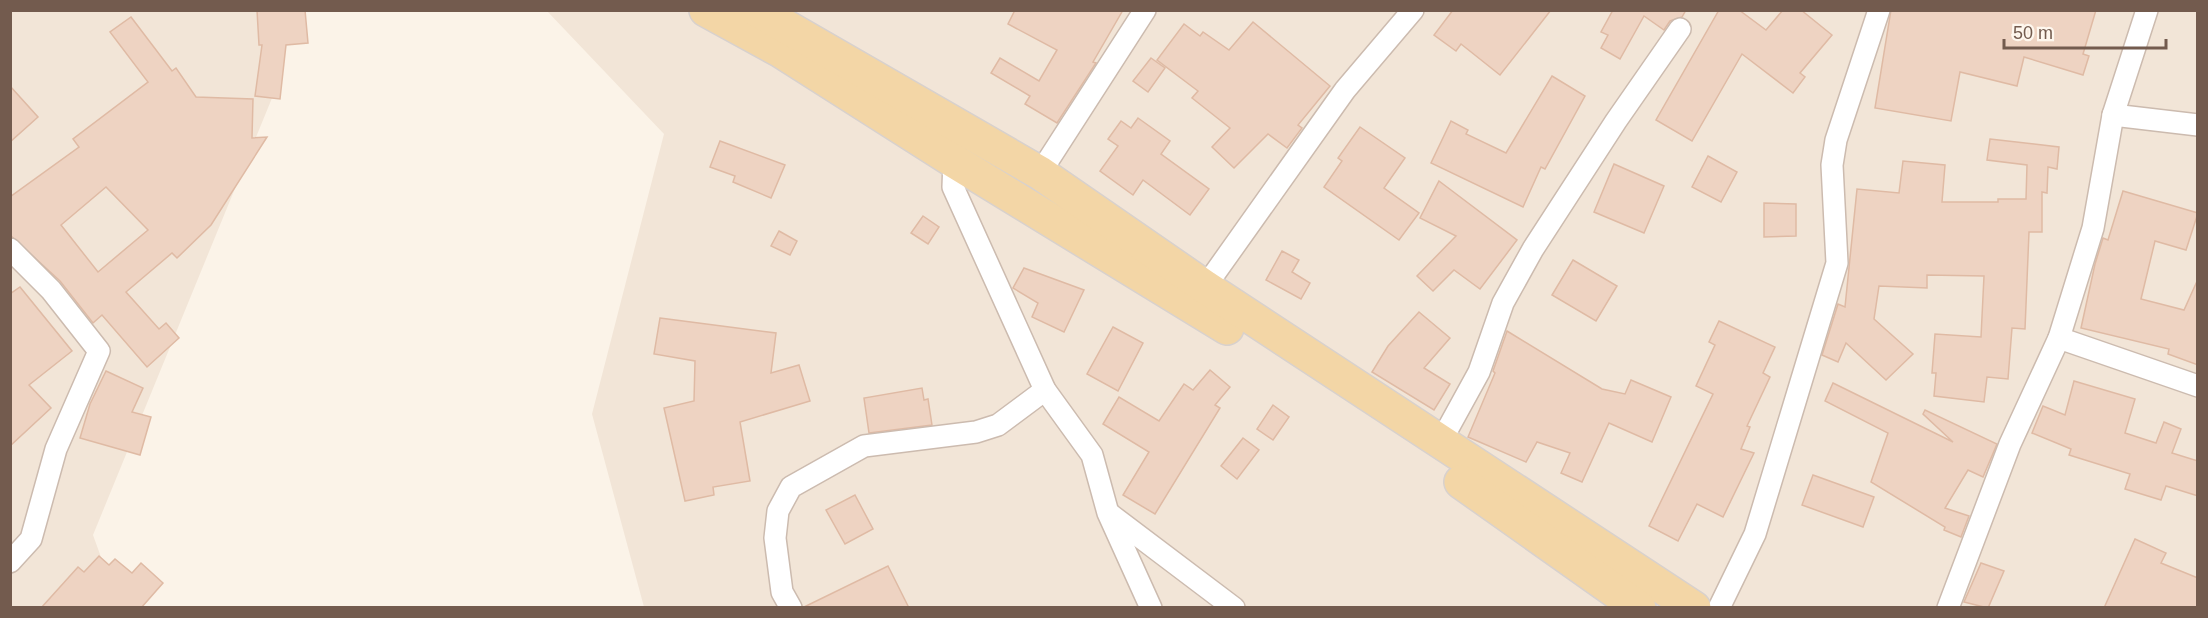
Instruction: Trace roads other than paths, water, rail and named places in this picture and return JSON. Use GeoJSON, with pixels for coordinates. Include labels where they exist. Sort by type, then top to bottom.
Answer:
{"type":"FeatureCollection","features":[{"type":"Feature","properties":{"kind":"main road"},"geometry":{"type":"LineString","coordinates":[[706,10],[781,51],[954,161],[1273,355],[1481,495],[1640,608]]}},
{"type":"Feature","properties":{"kind":"main road"},"geometry":{"type":"LineString","coordinates":[[757,10],[1040,173],[1205,287],[1694,608]]}},
{"type":"Feature","properties":{"kind":"street"},"geometry":{"type":"LineString","coordinates":[[1040,173],[1145,10]]}},
{"type":"Feature","properties":{"kind":"street"},"geometry":{"type":"LineString","coordinates":[[1205,287],[1345,90],[1413,10]]}},
{"type":"Feature","properties":{"kind":"street"},"geometry":{"type":"LineString","coordinates":[[1719,608],[1755,534],[1837,262],[1832,165],[1836,140],[1879,10]]}},
{"type":"Feature","properties":{"kind":"street"},"geometry":{"type":"LineString","coordinates":[[1948,608],[2010,444],[2059,338],[2093,228],[2114,115],[2147,10]]}},
{"type":"Feature","properties":{"kind":"street"},"geometry":{"type":"LineString","coordinates":[[1440,443],[1479,372],[1503,303],[1533,249],[1680,29]]}},
{"type":"Feature","properties":{"kind":"street"},"geometry":{"type":"LineString","coordinates":[[2114,115],[2198,125]]}},
{"type":"Feature","properties":{"kind":"street"},"geometry":{"type":"LineString","coordinates":[[954,161],[953,187],[1045,390],[1092,455],[1108,513],[1151,608]]}},
{"type":"Feature","properties":{"kind":"street"},"geometry":{"type":"LineString","coordinates":[[10,249],[51,290],[99,351],[56,449],[31,539],[10,562]]}},
{"type":"Feature","properties":{"kind":"street"},"geometry":{"type":"LineString","coordinates":[[2059,338],[2198,386]]}},
{"type":"Feature","properties":{"kind":"street"},"geometry":{"type":"LineString","coordinates":[[791,608],[782,592],[774,538],[778,511],[791,487],[864,446],[976,432],[998,425],[1045,390]]}},
{"type":"Feature","properties":{"kind":"street"},"geometry":{"type":"LineString","coordinates":[[1108,513],[1234,608]]}}]}
